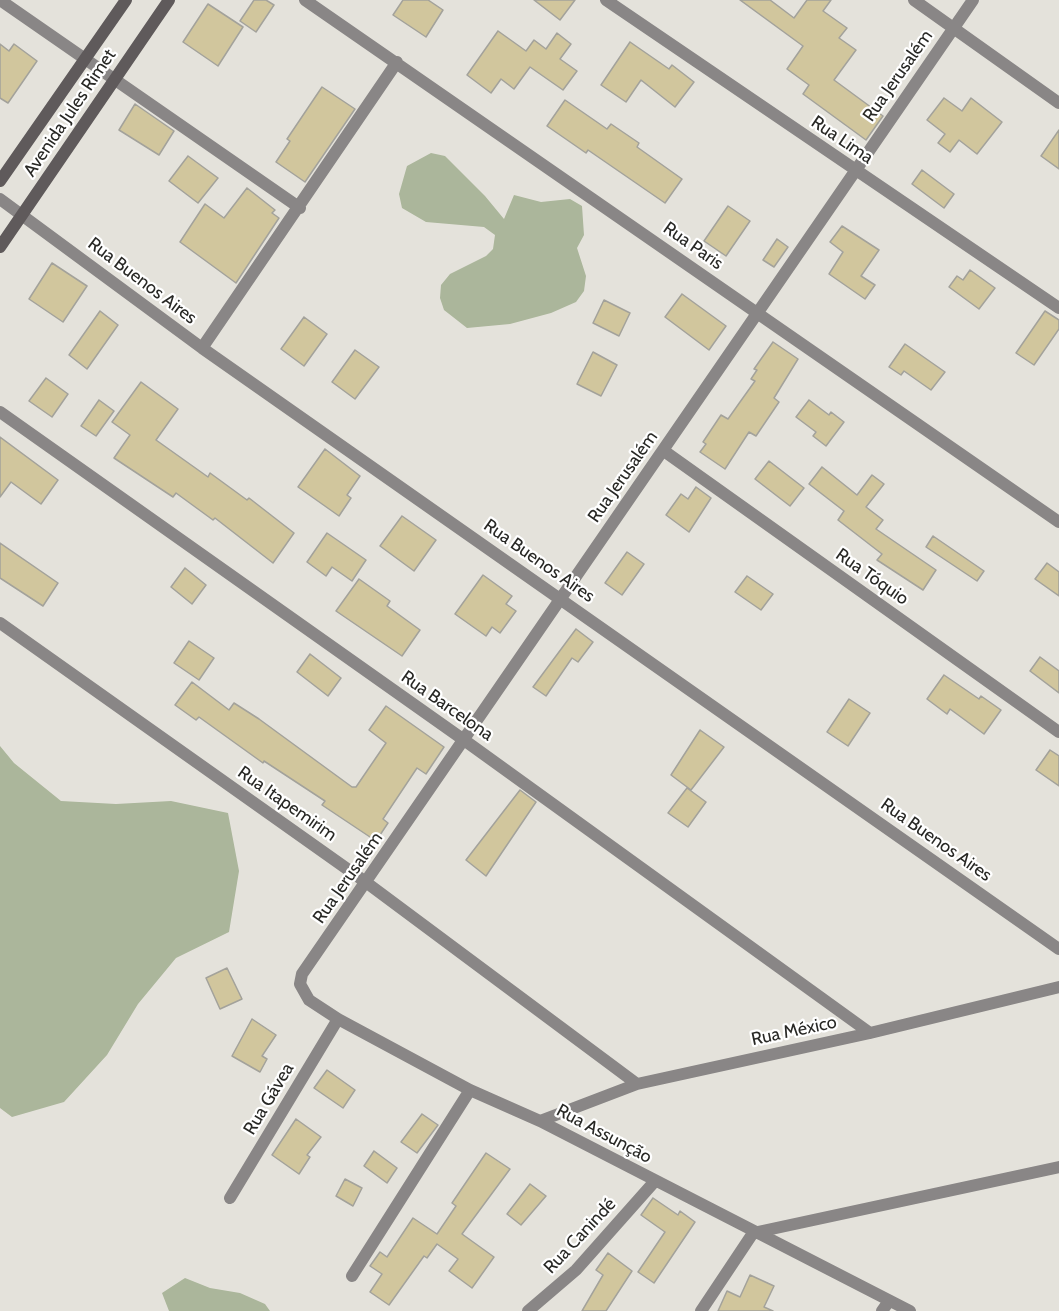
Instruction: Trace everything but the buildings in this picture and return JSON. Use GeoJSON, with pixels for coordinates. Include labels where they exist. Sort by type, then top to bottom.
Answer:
{"type":"FeatureCollection","features":[{"type":"Feature","properties":{"kind":"main road","name":"Avenida Jules Rimet"},"geometry":{"type":"LineString","coordinates":[[0,181],[126,0]]}},
{"type":"Feature","properties":{"kind":"main road","name":"Avenida Jules Rimet"},"geometry":{"type":"LineString","coordinates":[[0,247],[169,0]]}},
{"type":"Feature","properties":{"kind":"street"},"geometry":{"type":"LineString","coordinates":[[0,0],[300,208]]}},
{"type":"Feature","properties":{"kind":"street","name":"Rua Paris"},"geometry":{"type":"LineString","coordinates":[[305,0],[1059,522]]}},
{"type":"Feature","properties":{"kind":"street","name":"Rua Lima"},"geometry":{"type":"LineString","coordinates":[[606,0],[854,171],[1059,308]]}},
{"type":"Feature","properties":{"kind":"street"},"geometry":{"type":"LineString","coordinates":[[914,0],[1059,103]]}},
{"type":"Feature","properties":{"kind":"street","name":"Rua Jerusalém"},"geometry":{"type":"LineString","coordinates":[[302,974],[973,0]]}},
{"type":"Feature","properties":{"kind":"street"},"geometry":{"type":"LineString","coordinates":[[202,348],[300,208],[397,62]]}},
{"type":"Feature","properties":{"kind":"street","name":"Rua Buenos Aires"},"geometry":{"type":"LineString","coordinates":[[0,199],[202,348],[1059,949]]}},
{"type":"Feature","properties":{"kind":"street","name":"Rua Barcelona"},"geometry":{"type":"LineString","coordinates":[[0,412],[464,740],[870,1033]]}},
{"type":"Feature","properties":{"kind":"street","name":"Rua Tóquio"},"geometry":{"type":"LineString","coordinates":[[664,451],[1059,732]]}},
{"type":"Feature","properties":{"kind":"street","name":"Rua Itapemirim"},"geometry":{"type":"LineString","coordinates":[[0,623],[367,882],[637,1084]]}},
{"type":"Feature","properties":{"kind":"street","name":"Rua Assunção"},"geometry":{"type":"LineString","coordinates":[[302,974],[300,984],[309,1000],[338,1019],[470,1090],[540,1121],[655,1181],[885,1306],[910,1311]]}},
{"type":"Feature","properties":{"kind":"street","name":"Rua México"},"geometry":{"type":"LineString","coordinates":[[540,1121],[637,1084],[870,1033],[1059,987]]}},
{"type":"Feature","properties":{"kind":"street","name":"Rua Gávea"},"geometry":{"type":"LineString","coordinates":[[231,1198],[338,1019]]}},
{"type":"Feature","properties":{"kind":"street"},"geometry":{"type":"LineString","coordinates":[[352,1276],[470,1090]]}},
{"type":"Feature","properties":{"kind":"street"},"geometry":{"type":"LineString","coordinates":[[701,1311],[753,1233],[1059,1167]]}},
{"type":"Feature","properties":{"kind":"street","name":"Rua Canindé"},"geometry":{"type":"LineString","coordinates":[[528,1311],[576,1270],[655,1181]]}},
{"type":"Feature","properties":{"kind":"green space"},"geometry":{"type":"Polygon","coordinates":[[[431,153],[445,156],[485,196],[504,219],[514,195],[541,202],[570,199],[582,206],[584,235],[577,248],[586,276],[584,291],[576,302],[551,313],[510,324],[467,328],[444,310],[440,298],[441,285],[450,274],[486,256],[493,249],[495,235],[484,227],[426,222],[402,208],[399,194],[407,166],[431,153]]]}},
{"type":"Feature","properties":{"kind":"green space"},"geometry":{"type":"Polygon","coordinates":[[[0,746],[14,763],[61,801],[116,804],[171,801],[228,813],[239,871],[229,932],[176,958],[138,1004],[107,1055],[64,1102],[12,1117],[0,1108],[0,746]]]}},
{"type":"Feature","properties":{"kind":"green space"},"geometry":{"type":"Polygon","coordinates":[[[185,1278],[210,1288],[240,1293],[265,1304],[270,1311],[169,1311],[162,1293],[185,1278]]]}}]}
